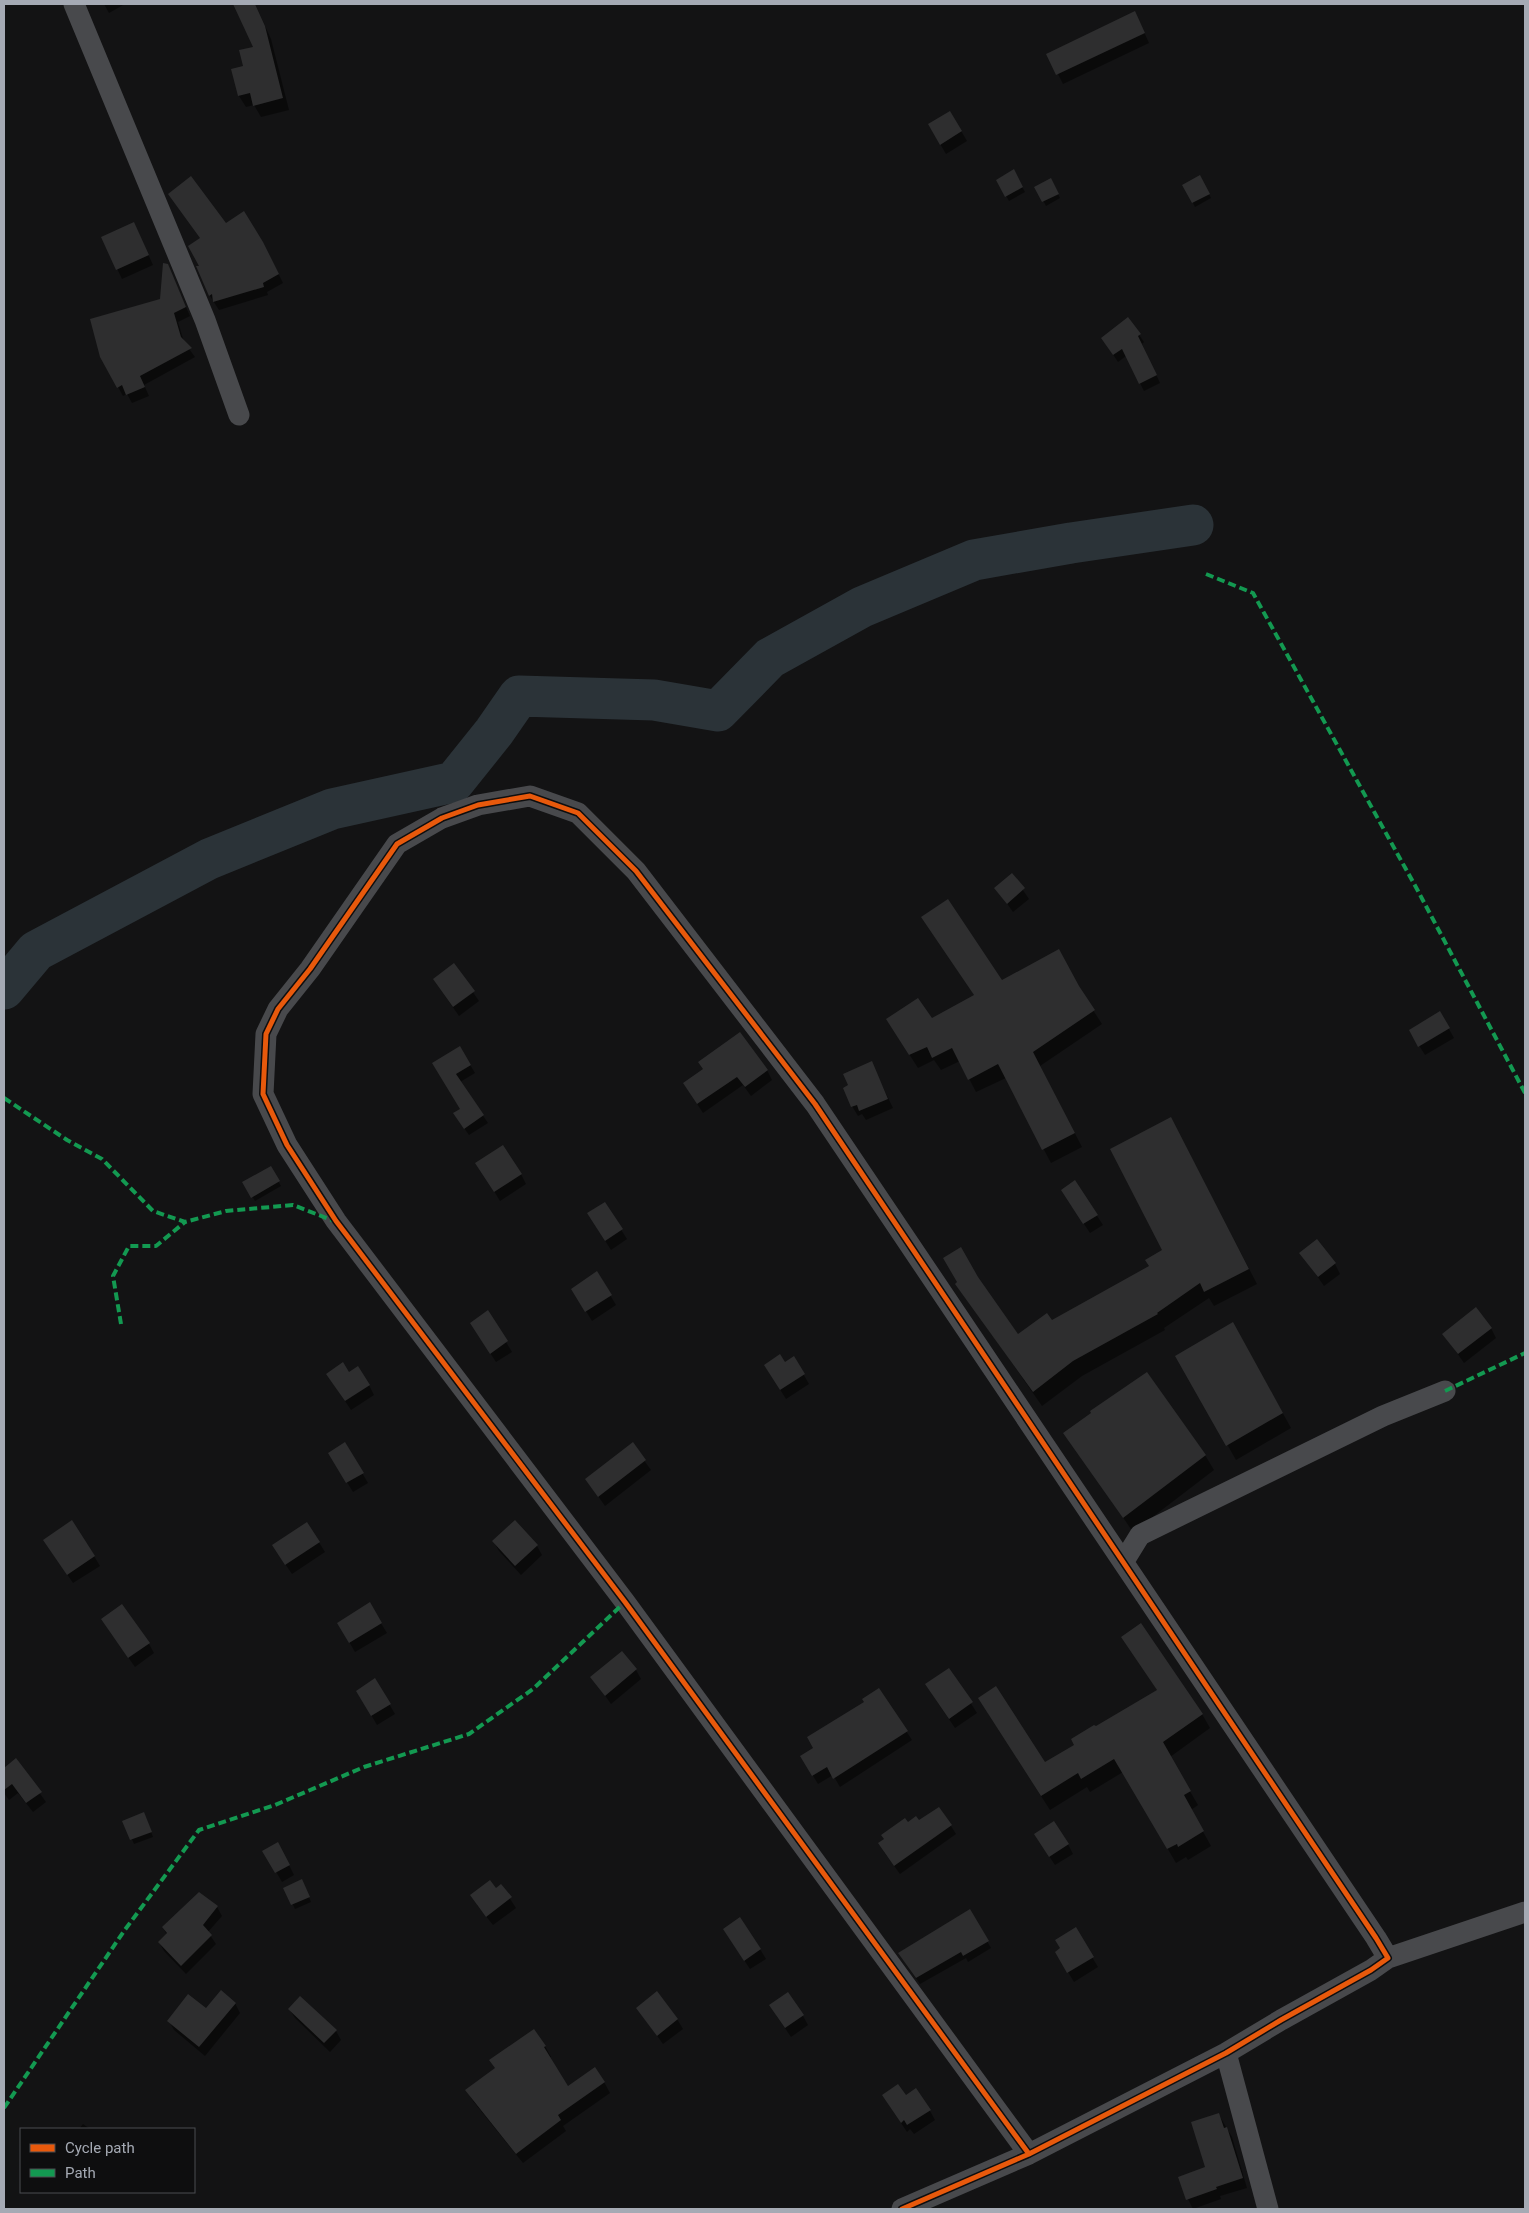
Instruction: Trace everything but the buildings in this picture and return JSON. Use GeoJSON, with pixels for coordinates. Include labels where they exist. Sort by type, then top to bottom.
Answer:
{"type":"FeatureCollection","features":[{"type":"Feature","properties":{"kind":"street"},"geometry":{"type":"LineString","coordinates":[[74,4],[205,320],[239,415]]}},
{"type":"Feature","properties":{"kind":"street"},"geometry":{"type":"LineString","coordinates":[[1029,2154],[625,1602],[336,1221],[286,1145],[263,1094],[266,1034],[278,1009],[310,969],[397,844],[442,818],[478,805],[530,796],[578,813],[636,871],[815,1104],[1371,1929],[1388,1958]]}},
{"type":"Feature","properties":{"kind":"street"},"geometry":{"type":"LineString","coordinates":[[1124,1561],[1140,1535],[1383,1416],[1445,1391]]}},
{"type":"Feature","properties":{"kind":"street"},"geometry":{"type":"LineString","coordinates":[[902,2209],[1029,2154],[1226,2053],[1371,1970],[1388,1958],[1525,1912]]}},
{"type":"Feature","properties":{"kind":"street"},"geometry":{"type":"LineString","coordinates":[[1226,2053],[1268,2209]]}},
{"type":"Feature","properties":{"kind":"waterway"},"geometry":{"type":"LineString","coordinates":[[4,989],[36,951],[209,859],[332,809],[454,782],[494,732],[519,696],[654,700],[718,711],[770,658],[862,607],[974,560],[1193,525]]}},
{"type":"Feature","properties":{"kind":"marked path"},"geometry":{"type":"LineString","coordinates":[[1206,574],[1253,593],[1418,891],[1525,1093]]}},
{"type":"Feature","properties":{"kind":"marked path"},"geometry":{"type":"LineString","coordinates":[[4,1098],[67,1140],[102,1159],[153,1211],[185,1222],[226,1211],[293,1205],[334,1221]]}},
{"type":"Feature","properties":{"kind":"marked path"},"geometry":{"type":"LineString","coordinates":[[121,1324],[113,1276],[129,1246],[156,1246],[185,1222]]}},
{"type":"Feature","properties":{"kind":"marked path"},"geometry":{"type":"LineString","coordinates":[[1445,1391],[1525,1353]]}},
{"type":"Feature","properties":{"kind":"marked path"},"geometry":{"type":"LineString","coordinates":[[4,2108],[124,1931],[199,1830],[275,1805],[364,1767],[469,1734],[533,1689],[625,1602]]}},
{"type":"Feature","properties":{"kind":"cycle path"},"geometry":{"type":"LineString","coordinates":[[902,2209],[1029,2154],[1226,2053],[1371,1970],[1388,1958],[815,1104],[636,871],[578,813],[530,796],[478,805],[442,818],[397,844],[310,969],[278,1009],[266,1034],[263,1094],[287,1145],[336,1221],[625,1602],[1029,2154]]}}]}
